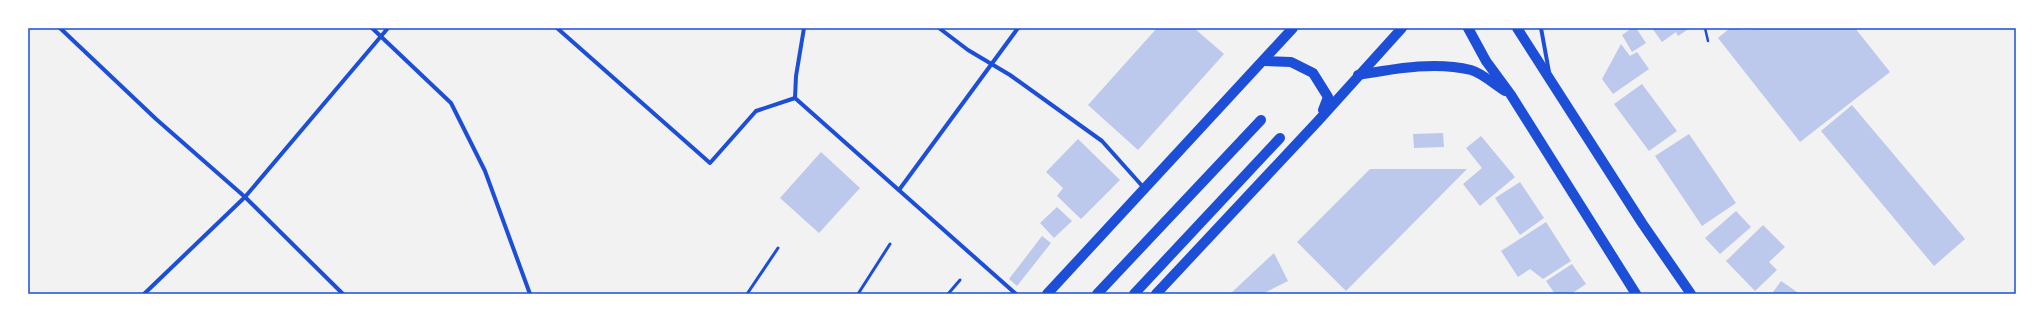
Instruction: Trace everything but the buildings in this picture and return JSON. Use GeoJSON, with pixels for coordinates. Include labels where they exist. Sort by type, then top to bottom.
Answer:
{"type":"FeatureCollection","features":[{"type":"Feature","properties":{"kind":"main road"},"geometry":{"type":"LineString","coordinates":[[1047,294],[1293,28]]}},
{"type":"Feature","properties":{"kind":"main road"},"geometry":{"type":"LineString","coordinates":[[1156,294],[1318,121],[1402,28]]}},
{"type":"Feature","properties":{"kind":"main road"},"geometry":{"type":"LineString","coordinates":[[1468,28],[1486,61],[1511,95],[1636,294]]}},
{"type":"Feature","properties":{"kind":"main road"},"geometry":{"type":"LineString","coordinates":[[1517,28],[1642,223],[1691,294]]}},
{"type":"Feature","properties":{"kind":"main road"},"geometry":{"type":"LineString","coordinates":[[1264,61],[1291,62],[1313,73],[1328,97],[1318,121]]}},
{"type":"Feature","properties":{"kind":"main road"},"geometry":{"type":"LineString","coordinates":[[1358,75],[1436,66],[1472,70],[1511,95]]}},
{"type":"Feature","properties":{"kind":"main road"},"geometry":{"type":"LineString","coordinates":[[1097,294],[1261,120]]}},
{"type":"Feature","properties":{"kind":"main road"},"geometry":{"type":"LineString","coordinates":[[1134,294],[1280,138]]}},
{"type":"Feature","properties":{"kind":"street"},"geometry":{"type":"LineString","coordinates":[[60,28],[156,119],[245,197],[343,294]]}},
{"type":"Feature","properties":{"kind":"street"},"geometry":{"type":"LineString","coordinates":[[372,28],[380,38],[451,103],[485,171],[530,294]]}},
{"type":"Feature","properties":{"kind":"street"},"geometry":{"type":"LineString","coordinates":[[144,294],[245,197],[388,28]]}},
{"type":"Feature","properties":{"kind":"street"},"geometry":{"type":"LineString","coordinates":[[557,28],[710,163],[756,111],[795,98]]}},
{"type":"Feature","properties":{"kind":"street"},"geometry":{"type":"LineString","coordinates":[[795,98],[796,76],[804,28]]}},
{"type":"Feature","properties":{"kind":"street"},"geometry":{"type":"LineString","coordinates":[[939,28],[968,50],[992,64],[1102,141],[1145,189]]}},
{"type":"Feature","properties":{"kind":"street"},"geometry":{"type":"LineString","coordinates":[[899,190],[1018,28]]}},
{"type":"Feature","properties":{"kind":"street"},"geometry":{"type":"LineString","coordinates":[[1540,28],[1550,78]]}},
{"type":"Feature","properties":{"kind":"street"},"geometry":{"type":"LineString","coordinates":[[795,98],[1016,294]]}},
{"type":"Feature","properties":{"kind":"lane"},"geometry":{"type":"LineString","coordinates":[[858,294],[890,244]]}},
{"type":"Feature","properties":{"kind":"lane"},"geometry":{"type":"LineString","coordinates":[[747,294],[778,248]]}},
{"type":"Feature","properties":{"kind":"lane"},"geometry":{"type":"LineString","coordinates":[[948,294],[960,280]]}},
{"type":"Feature","properties":{"kind":"path"},"geometry":{"type":"LineString","coordinates":[[1704,28],[1708,41]]}}]}
